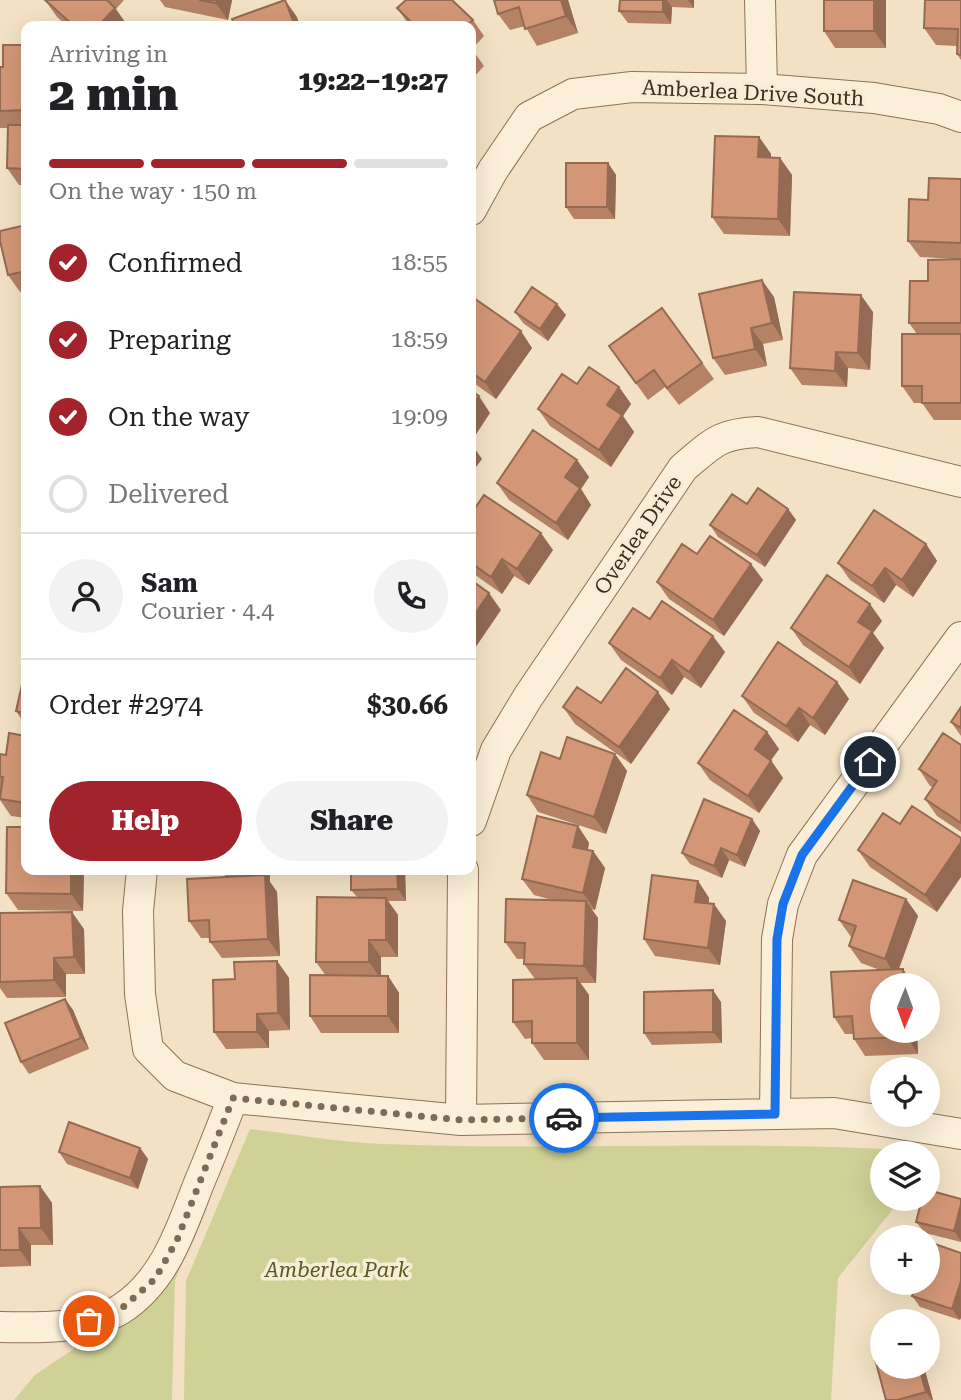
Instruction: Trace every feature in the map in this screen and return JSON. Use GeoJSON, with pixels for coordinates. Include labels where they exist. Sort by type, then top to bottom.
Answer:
{"type":"FeatureCollection","features":[{"type":"Feature","properties":{"kind":"street"},"geometry":{"type":"LineString","coordinates":[[761,0],[762,89]]}},
{"type":"Feature","properties":{"kind":"street","name":"Amberlea Drive South"},"geometry":{"type":"LineString","coordinates":[[476,201],[493,170],[529,117],[573,94],[632,87],[762,89],[874,98],[939,109],[961,117]]}},
{"type":"Feature","properties":{"kind":"street","name":"Overlea Drive"},"geometry":{"type":"LineString","coordinates":[[476,804],[496,750],[528,697],[683,468],[712,443],[732,433],[758,432],[961,482]]}},
{"type":"Feature","properties":{"kind":"street"},"geometry":{"type":"LineString","coordinates":[[775,1114],[777,939],[783,904],[802,855],[961,637]]}},
{"type":"Feature","properties":{"kind":"street"},"geometry":{"type":"LineString","coordinates":[[142,875],[138,911],[140,980],[148,1049],[175,1076],[233,1098],[461,1120],[834,1113],[961,1133]]}},
{"type":"Feature","properties":{"kind":"street"},"geometry":{"type":"LineString","coordinates":[[461,1120],[463,875]]}},
{"type":"Feature","properties":{"kind":"street"},"geometry":{"type":"LineString","coordinates":[[0,1327],[43,1328],[89,1321],[121,1309],[155,1279],[177,1240],[233,1098]]}},
{"type":"Feature","properties":{"kind":"green space","name":"Amberlea Park"},"geometry":{"type":"Polygon","coordinates":[[[250,1129],[382,1144],[870,1148],[870,1211],[891,1211],[880,1225],[870,1225],[870,1238],[838,1278],[831,1400],[184,1400],[186,1281],[250,1129]]]}},
{"type":"Feature","properties":{"kind":"green space"},"geometry":{"type":"Polygon","coordinates":[[[186,1253],[175,1281],[172,1400],[14,1400],[35,1375],[93,1336],[125,1324],[156,1299],[186,1253]]]}},
{"type":"Feature","properties":{"kind":"building"},"geometry":{"type":"Polygon","coordinates":[[[45,0],[107,0],[115,8],[103,21],[68,21],[45,0]]]}},
{"type":"Feature","properties":{"kind":"building"},"geometry":{"type":"Polygon","coordinates":[[[285,0],[293,21],[233,21],[232,19],[285,0]]]}},
{"type":"Feature","properties":{"kind":"building"},"geometry":{"type":"Polygon","coordinates":[[[406,0],[452,0],[473,20],[410,21],[397,8],[406,0]]]}},
{"type":"Feature","properties":{"kind":"building"},"geometry":{"type":"Polygon","coordinates":[[[494,0],[561,0],[566,16],[525,29],[519,7],[498,14],[494,0]]]}},
{"type":"Feature","properties":{"kind":"building"},"geometry":{"type":"Polygon","coordinates":[[[620,0],[663,0],[663,12],[619,11],[620,0]]]}},
{"type":"Feature","properties":{"kind":"building"},"geometry":{"type":"Polygon","coordinates":[[[824,0],[874,0],[874,31],[824,31],[824,0]]]}},
{"type":"Feature","properties":{"kind":"building"},"geometry":{"type":"Polygon","coordinates":[[[925,0],[961,0],[961,55],[957,54],[958,29],[924,28],[925,0]]]}},
{"type":"Feature","properties":{"kind":"building"},"geometry":{"type":"Polygon","coordinates":[[[3,45],[21,45],[21,110],[0,111],[0,67],[3,67],[3,45]]]}},
{"type":"Feature","properties":{"kind":"building"},"geometry":{"type":"Polygon","coordinates":[[[8,125],[21,125],[21,169],[7,168],[8,125]]]}},
{"type":"Feature","properties":{"kind":"building"},"geometry":{"type":"Polygon","coordinates":[[[715,136],[759,137],[758,157],[780,158],[778,219],[712,217],[715,136]]]}},
{"type":"Feature","properties":{"kind":"building"},"geometry":{"type":"Polygon","coordinates":[[[566,163],[608,163],[607,207],[566,207],[566,163]]]}},
{"type":"Feature","properties":{"kind":"building"},"geometry":{"type":"Polygon","coordinates":[[[929,178],[961,179],[961,243],[908,241],[909,199],[928,200],[929,178]]]}},
{"type":"Feature","properties":{"kind":"building"},"geometry":{"type":"Polygon","coordinates":[[[21,226],[21,272],[8,275],[0,231],[21,226]]]}},
{"type":"Feature","properties":{"kind":"building"},"geometry":{"type":"Polygon","coordinates":[[[961,259],[961,323],[909,323],[910,281],[928,281],[928,260],[961,259]]]}},
{"type":"Feature","properties":{"kind":"building"},"geometry":{"type":"Polygon","coordinates":[[[762,280],[772,323],[751,328],[755,349],[713,358],[699,294],[762,280]]]}},
{"type":"Feature","properties":{"kind":"building"},"geometry":{"type":"Polygon","coordinates":[[[532,287],[557,304],[540,329],[515,312],[532,287]]]}},
{"type":"Feature","properties":{"kind":"building"},"geometry":{"type":"Polygon","coordinates":[[[794,292],[861,295],[858,353],[836,352],[835,371],[790,368],[794,292]]]}},
{"type":"Feature","properties":{"kind":"building"},"geometry":{"type":"Polygon","coordinates":[[[476,300],[521,331],[485,382],[476,376],[476,300]]]}},
{"type":"Feature","properties":{"kind":"building"},"geometry":{"type":"Polygon","coordinates":[[[662,308],[702,363],[667,388],[654,370],[636,383],[609,346],[662,308]]]}},
{"type":"Feature","properties":{"kind":"building"},"geometry":{"type":"Polygon","coordinates":[[[902,334],[961,334],[961,403],[922,403],[922,386],[902,386],[902,334]]]}},
{"type":"Feature","properties":{"kind":"building"},"geometry":{"type":"Polygon","coordinates":[[[589,367],[619,387],[607,405],[622,415],[599,450],[538,409],[562,374],[577,384],[589,367]]]}},
{"type":"Feature","properties":{"kind":"building"},"geometry":{"type":"Polygon","coordinates":[[[533,430],[577,460],[565,477],[580,488],[556,523],[497,483],[533,430]]]}},
{"type":"Feature","properties":{"kind":"building"},"geometry":{"type":"Polygon","coordinates":[[[758,488],[788,509],[757,555],[710,525],[732,494],[747,504],[758,488]]]}},
{"type":"Feature","properties":{"kind":"building"},"geometry":{"type":"Polygon","coordinates":[[[484,495],[541,533],[517,569],[502,559],[491,577],[476,566],[476,507],[484,495]]]}},
{"type":"Feature","properties":{"kind":"building"},"geometry":{"type":"Polygon","coordinates":[[[874,510],[926,544],[902,580],[885,568],[872,586],[838,563],[874,510]]]}},
{"type":"Feature","properties":{"kind":"building"},"geometry":{"type":"Polygon","coordinates":[[[710,536],[751,564],[713,620],[657,582],[682,544],[697,554],[710,536]]]}},
{"type":"Feature","properties":{"kind":"building"},"geometry":{"type":"Polygon","coordinates":[[[827,575],[870,604],[858,622],[872,631],[849,667],[791,628],[827,575]]]}},
{"type":"Feature","properties":{"kind":"building"},"geometry":{"type":"Polygon","coordinates":[[[476,584],[489,593],[476,612],[476,584]]]}},
{"type":"Feature","properties":{"kind":"building"},"geometry":{"type":"Polygon","coordinates":[[[662,601],[713,636],[689,672],[672,660],[660,678],[609,643],[633,608],[650,619],[662,601]]]}},
{"type":"Feature","properties":{"kind":"building"},"geometry":{"type":"Polygon","coordinates":[[[778,642],[837,682],[813,718],[799,708],[786,726],[742,696],[778,642]]]}},
{"type":"Feature","properties":{"kind":"building"},"geometry":{"type":"Polygon","coordinates":[[[626,668],[658,692],[619,747],[563,707],[577,687],[601,703],[626,668]]]}},
{"type":"Feature","properties":{"kind":"building"},"geometry":{"type":"Polygon","coordinates":[[[21,689],[21,712],[16,711],[21,689]]]}},
{"type":"Feature","properties":{"kind":"building"},"geometry":{"type":"Polygon","coordinates":[[[961,707],[961,728],[951,722],[961,707]]]}},
{"type":"Feature","properties":{"kind":"building"},"geometry":{"type":"Polygon","coordinates":[[[734,710],[767,732],[755,749],[771,761],[748,796],[698,763],[734,710]]]}},
{"type":"Feature","properties":{"kind":"building"},"geometry":{"type":"Polygon","coordinates":[[[9,733],[21,735],[21,802],[0,799],[3,777],[0,777],[0,754],[6,755],[9,733]]]}},
{"type":"Feature","properties":{"kind":"building"},"geometry":{"type":"Polygon","coordinates":[[[943,733],[961,745],[961,823],[925,799],[937,781],[919,769],[943,733]]]}},
{"type":"Feature","properties":{"kind":"building"},"geometry":{"type":"Polygon","coordinates":[[[567,737],[615,754],[594,817],[527,795],[541,752],[560,759],[567,737]]]}},
{"type":"Feature","properties":{"kind":"building"},"geometry":{"type":"Polygon","coordinates":[[[704,799],[752,819],[737,855],[721,848],[714,866],[682,853],[704,799]]]}},
{"type":"Feature","properties":{"kind":"building"},"geometry":{"type":"Polygon","coordinates":[[[912,806],[961,838],[961,842],[925,895],[858,850],[883,813],[900,824],[912,806]]]}},
{"type":"Feature","properties":{"kind":"building"},"geometry":{"type":"Polygon","coordinates":[[[537,816],[578,826],[573,847],[593,851],[583,893],[522,879],[537,816]]]}},
{"type":"Feature","properties":{"kind":"building"},"geometry":{"type":"Polygon","coordinates":[[[7,827],[21,827],[21,875],[71,875],[71,894],[6,893],[7,827]]]}},
{"type":"Feature","properties":{"kind":"building"},"geometry":{"type":"Polygon","coordinates":[[[265,875],[268,939],[210,942],[209,920],[189,921],[187,879],[265,875]]]}},
{"type":"Feature","properties":{"kind":"building"},"geometry":{"type":"Polygon","coordinates":[[[351,875],[397,875],[398,889],[351,890],[351,875]]]}},
{"type":"Feature","properties":{"kind":"building"},"geometry":{"type":"Polygon","coordinates":[[[652,875],[698,881],[695,902],[714,904],[708,948],[644,939],[652,875]]]}},
{"type":"Feature","properties":{"kind":"building"},"geometry":{"type":"Polygon","coordinates":[[[853,880],[906,899],[885,959],[849,946],[856,926],[839,920],[853,880]]]}},
{"type":"Feature","properties":{"kind":"building"},"geometry":{"type":"Polygon","coordinates":[[[317,897],[386,898],[386,940],[369,940],[369,962],[316,962],[317,897]]]}},
{"type":"Feature","properties":{"kind":"building"},"geometry":{"type":"Polygon","coordinates":[[[506,899],[586,901],[584,966],[524,964],[525,943],[505,942],[506,899]]]}},
{"type":"Feature","properties":{"kind":"building"},"geometry":{"type":"Polygon","coordinates":[[[72,912],[74,957],[54,958],[54,980],[0,982],[0,913],[72,912]]]}},
{"type":"Feature","properties":{"kind":"building"},"geometry":{"type":"Polygon","coordinates":[[[277,961],[278,1013],[257,1014],[257,1032],[214,1032],[213,980],[235,979],[234,962],[277,961]]]}},
{"type":"Feature","properties":{"kind":"building"},"geometry":{"type":"Polygon","coordinates":[[[903,969],[903,973],[870,973],[870,1038],[854,1039],[852,1016],[834,1017],[831,972],[903,969]]]}},
{"type":"Feature","properties":{"kind":"building"},"geometry":{"type":"Polygon","coordinates":[[[310,975],[388,976],[388,1016],[310,1016],[310,975]]]}},
{"type":"Feature","properties":{"kind":"building"},"geometry":{"type":"Polygon","coordinates":[[[577,978],[577,1043],[532,1043],[532,1021],[513,1022],[513,980],[577,978]]]}},
{"type":"Feature","properties":{"kind":"building"},"geometry":{"type":"Polygon","coordinates":[[[713,990],[713,1032],[644,1033],[644,992],[713,990]]]}},
{"type":"Feature","properties":{"kind":"building"},"geometry":{"type":"Polygon","coordinates":[[[65,999],[81,1038],[21,1062],[5,1023],[65,999]]]}},
{"type":"Feature","properties":{"kind":"building"},"geometry":{"type":"Polygon","coordinates":[[[69,1122],[140,1148],[130,1178],[59,1152],[69,1122]]]}},
{"type":"Feature","properties":{"kind":"building"},"geometry":{"type":"Polygon","coordinates":[[[40,1186],[41,1228],[19,1228],[20,1250],[0,1250],[0,1187],[40,1186]]]}},
{"type":"Feature","properties":{"kind":"building"},"geometry":{"type":"Polygon","coordinates":[[[940,1193],[961,1199],[954,1231],[940,1228],[940,1225],[916,1222],[919,1211],[940,1211],[940,1193]]]}},
{"type":"Feature","properties":{"kind":"building"},"geometry":{"type":"Polygon","coordinates":[[[940,1246],[961,1253],[961,1281],[952,1309],[912,1296],[940,1295],[940,1246]]]}},
{"type":"Feature","properties":{"kind":"building"},"geometry":{"type":"Polygon","coordinates":[[[880,1379],[922,1379],[926,1392],[897,1400],[886,1400],[880,1379]]]}},
{"type":"Feature","properties":{"kind":"way so far"},"geometry":{"type":"LineString","coordinates":[[89,1321],[121,1309],[155,1279],[177,1240],[233,1098],[461,1120],[564,1118]]}},
{"type":"Feature","properties":{"kind":"route"},"geometry":{"type":"LineString","coordinates":[[564,1118],[775,1114],[777,939],[783,904],[802,855],[870,762]]}}]}
